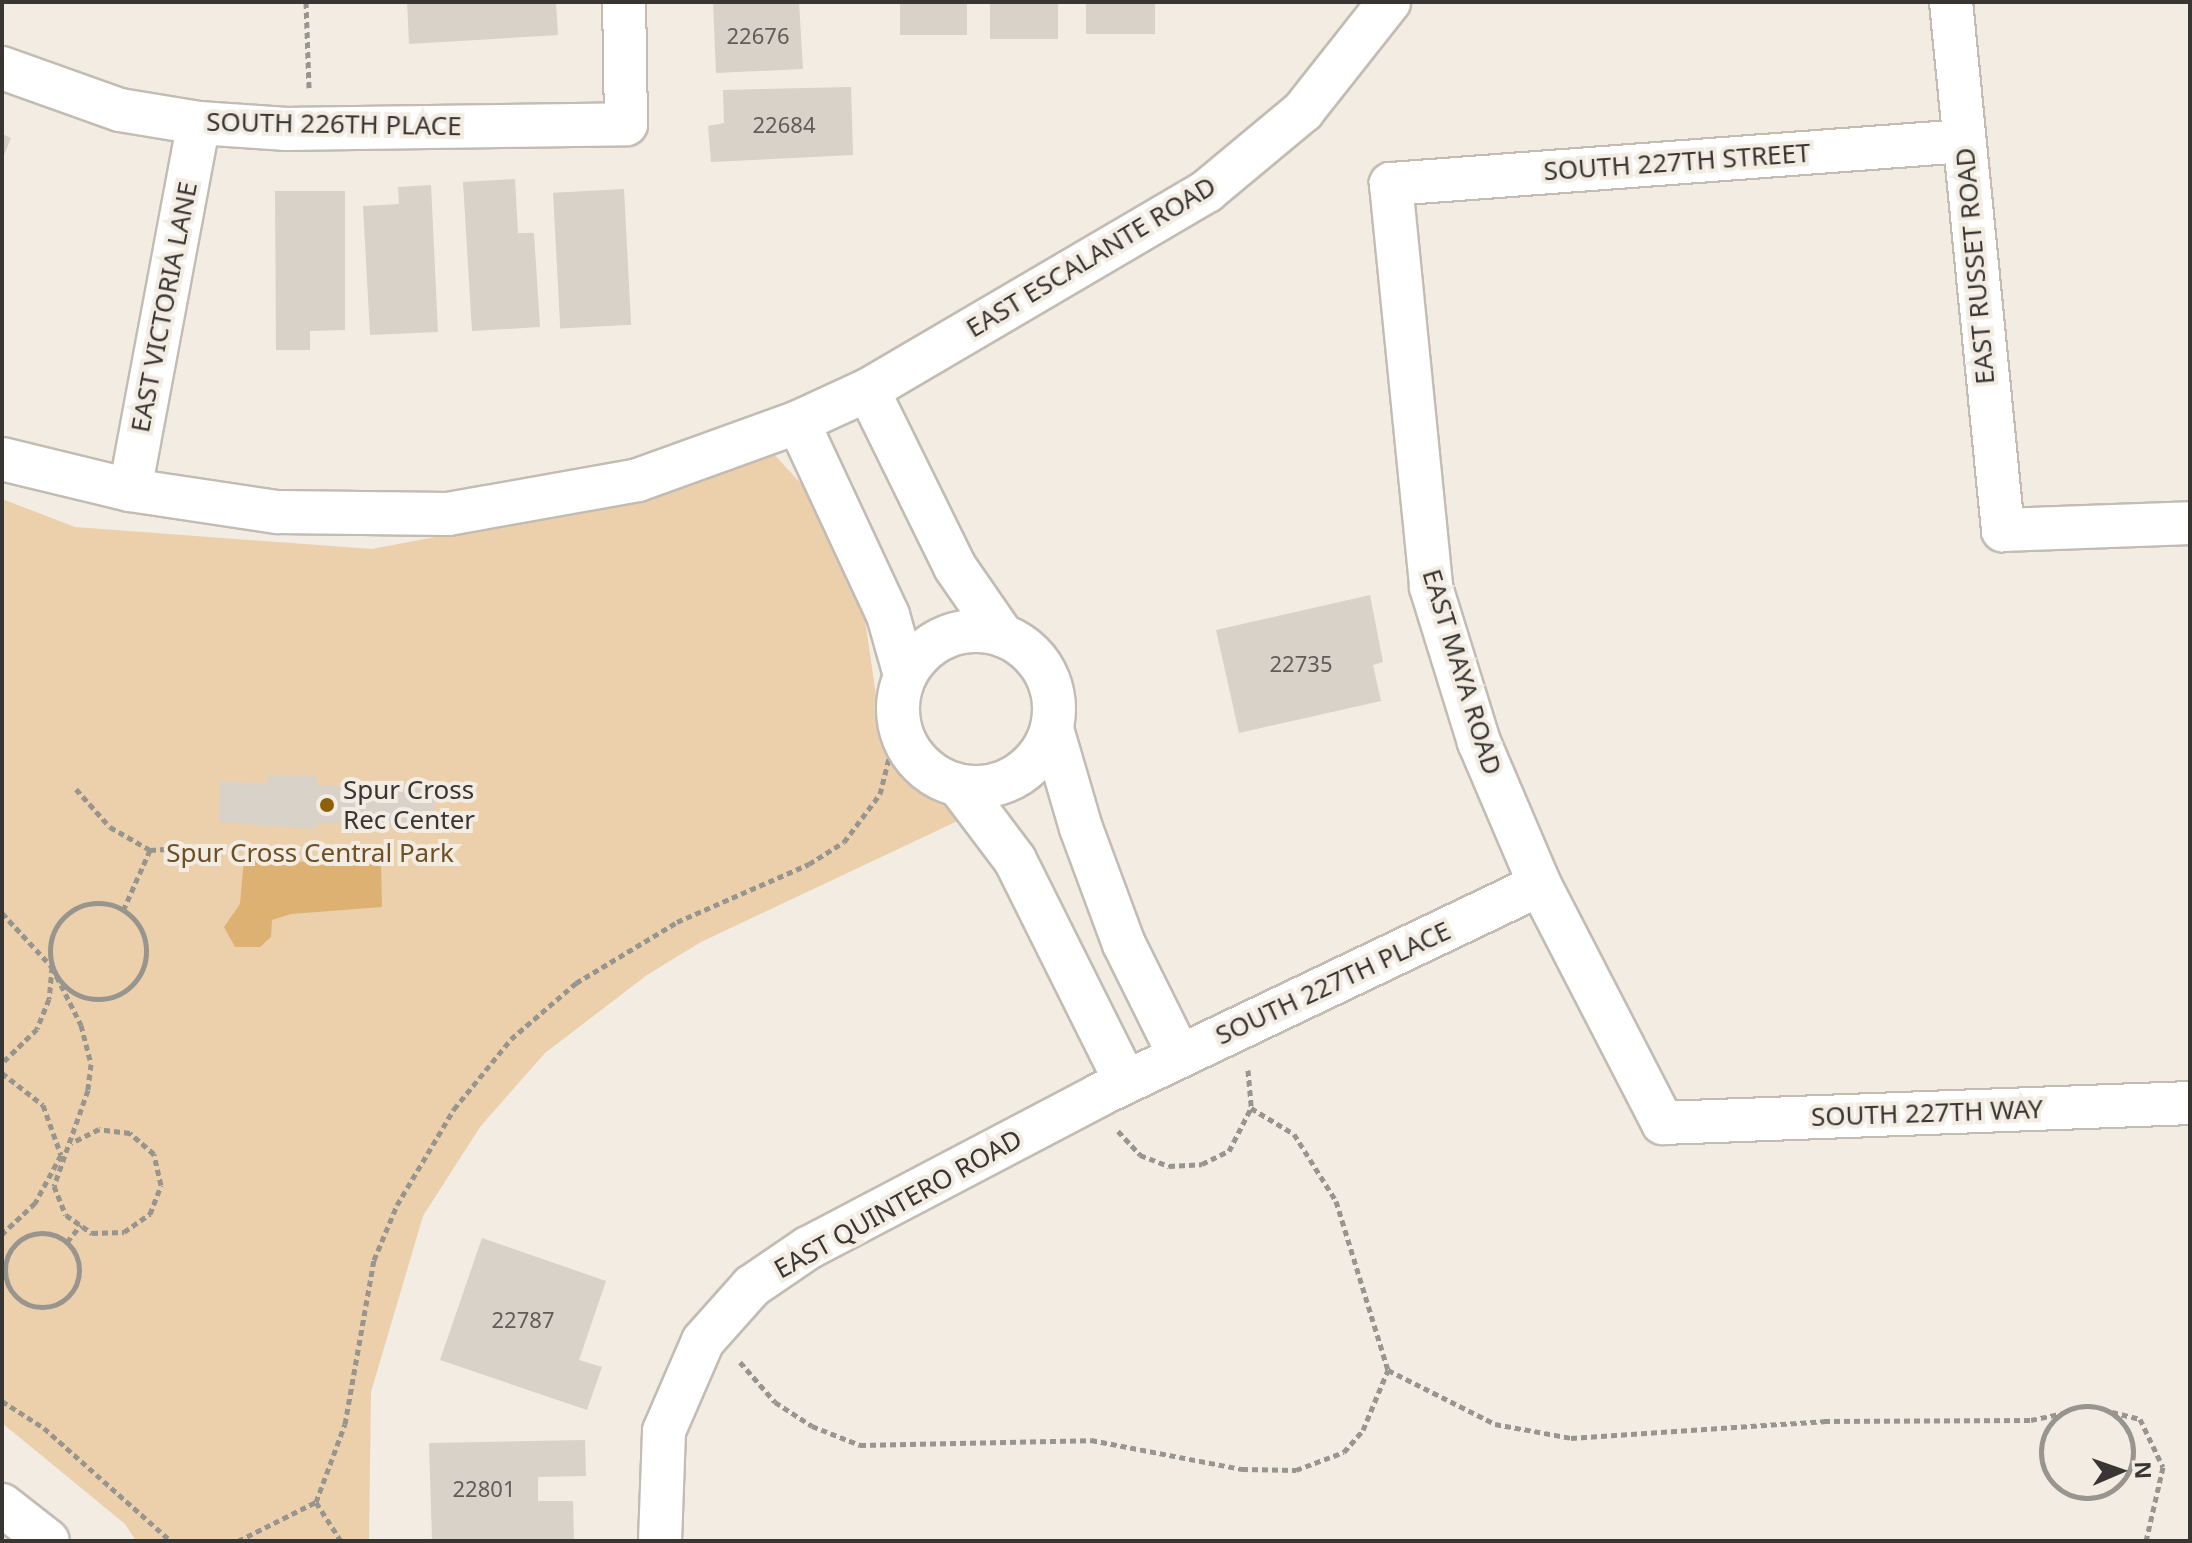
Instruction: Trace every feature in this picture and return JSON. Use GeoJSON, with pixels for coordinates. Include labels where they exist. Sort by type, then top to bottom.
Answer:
{"type":"FeatureCollection","features":[{"type":"Feature","properties":{"kind":"street","name":"SOUTH 226TH PLACE"},"geometry":{"type":"LineString","coordinates":[[2,68],[120,110],[199,123],[311,129],[626,124],[624,2]]}},
{"type":"Feature","properties":{"kind":"street","name":"EAST ESCALANTE ROAD"},"geometry":{"type":"LineString","coordinates":[[2,459],[130,490],[278,512],[448,514],[638,480],[814,415],[868,390],[1207,191],[1303,111],[1389,2]]}},
{"type":"Feature","properties":{"kind":"street","name":"EAST RUSSET ROAD"},"geometry":{"type":"LineString","coordinates":[[1951,2],[2003,530],[2190,523]]}},
{"type":"Feature","properties":{"kind":"street","name":"EAST VICTORIA LANE"},"geometry":{"type":"LineString","coordinates":[[130,490],[199,123]]}},
{"type":"Feature","properties":{"kind":"street","name":"SOUTH 227TH STREET"},"geometry":{"type":"LineString","coordinates":[[1391,184],[1964,141]]}},
{"type":"Feature","properties":{"kind":"street","name":"EAST MAYA ROAD"},"geometry":{"type":"LineString","coordinates":[[1391,184],[1431,587],[1479,742],[1540,885],[1663,1123]]}},
{"type":"Feature","properties":{"kind":"street"},"geometry":{"type":"LineString","coordinates":[[868,390],[955,567],[1002,635],[1039,662],[1050,682],[1052,729],[1081,828],[1124,944],[1179,1055]]}},
{"type":"Feature","properties":{"kind":"street"},"geometry":{"type":"LineString","coordinates":[[814,415],[888,615],[905,675],[898,722],[919,764],[960,787],[1015,860],[1112,1088]]}},
{"type":"Feature","properties":{"kind":"street"},"geometry":{"type":"LineString","coordinates":[[905,675],[936,642],[979,630],[1002,635]]}},
{"type":"Feature","properties":{"kind":"street"},"geometry":{"type":"LineString","coordinates":[[960,787],[1007,782],[1043,751],[1052,729]]}},
{"type":"Feature","properties":{"kind":"street","name":"SOUTH 227TH PLACE"},"geometry":{"type":"LineString","coordinates":[[1112,1088],[1540,885]]}},
{"type":"Feature","properties":{"kind":"street","name":"EAST QUINTERO ROAD"},"geometry":{"type":"LineString","coordinates":[[660,1541],[664,1431],[711,1333],[752,1286],[808,1248],[1112,1088]]}},
{"type":"Feature","properties":{"kind":"street","name":"SOUTH 227TH WAY"},"geometry":{"type":"LineString","coordinates":[[1663,1123],[2190,1103]]}},
{"type":"Feature","properties":{"kind":"street"},"geometry":{"type":"LineString","coordinates":[[2,1505],[48,1541]]}},
{"type":"Feature","properties":{"kind":"path"},"geometry":{"type":"LineString","coordinates":[[306,2],[311,129]]}},
{"type":"Feature","properties":{"kind":"path"},"geometry":{"type":"LineString","coordinates":[[238,1541],[316,1502],[345,1424],[374,1260],[397,1205],[454,1109],[511,1039],[586,977],[677,922],[809,864],[844,842],[880,794],[898,722]]}},
{"type":"Feature","properties":{"kind":"path"},"geometry":{"type":"LineString","coordinates":[[76,789],[110,827],[150,850],[198,847]]}},
{"type":"Feature","properties":{"kind":"path"},"geometry":{"type":"LineString","coordinates":[[123,911],[150,850]]}},
{"type":"Feature","properties":{"kind":"path"},"geometry":{"type":"LineString","coordinates":[[2,913],[52,967],[66,988],[89,1000],[114,998],[135,983],[146,960],[144,935],[123,911],[107,903],[82,905],[61,920],[50,942],[52,967],[49,999],[37,1029],[2,1063]]}},
{"type":"Feature","properties":{"kind":"path"},"geometry":{"type":"LineString","coordinates":[[52,967],[81,1025],[91,1064],[71,1143]]}},
{"type":"Feature","properties":{"kind":"path"},"geometry":{"type":"LineString","coordinates":[[1112,1088],[1120,1135],[1140,1155],[1169,1166],[1202,1164],[1229,1151],[1251,1108],[1244,1057],[1227,1033]]}},
{"type":"Feature","properties":{"kind":"path"},"geometry":{"type":"LineString","coordinates":[[2,1073],[43,1105],[61,1155],[54,1186],[66,1215],[92,1233],[124,1232],[150,1214],[161,1185],[154,1154],[130,1133],[99,1129],[71,1143],[61,1155],[35,1203],[2,1234]]}},
{"type":"Feature","properties":{"kind":"path"},"geometry":{"type":"LineString","coordinates":[[711,1333],[775,1402],[812,1426],[860,1445],[1091,1440],[1242,1469],[1296,1470],[1344,1452],[1363,1430],[1388,1370],[1336,1201],[1294,1134],[1251,1108]]}},
{"type":"Feature","properties":{"kind":"path"},"geometry":{"type":"LineString","coordinates":[[67,1242],[81,1225]]}},
{"type":"Feature","properties":{"kind":"path"},"geometry":{"type":"LineString","coordinates":[[49,1233],[67,1242],[79,1260],[79,1281],[66,1299],[47,1308],[26,1305],[11,1291],[5,1270],[11,1249],[27,1236],[49,1233]]}},
{"type":"Feature","properties":{"kind":"path"},"geometry":{"type":"LineString","coordinates":[[1388,1370],[1495,1424],[1571,1438],[1824,1421],[2031,1420],[2085,1406],[2109,1411],[2140,1419],[2163,1467],[2146,1541]]}},
{"type":"Feature","properties":{"kind":"path"},"geometry":{"type":"LineString","coordinates":[[2,1401],[44,1428],[171,1541]]}},
{"type":"Feature","properties":{"kind":"path"},"geometry":{"type":"LineString","coordinates":[[2063,1413],[2046,1430],[2041,1454],[2047,1477],[2066,1493],[2089,1499],[2112,1492],[2128,1474],[2133,1451],[2127,1427],[2109,1411]]}},
{"type":"Feature","properties":{"kind":"path"},"geometry":{"type":"LineString","coordinates":[[316,1502],[341,1541]]}},
{"type":"Feature","properties":{"kind":"green space","name":"Spur Cross Central Park"},"geometry":{"type":"Polygon","coordinates":[[[772,452],[816,500],[860,585],[877,702],[905,759],[964,818],[701,942],[647,975],[545,1053],[480,1127],[423,1216],[371,1392],[369,1541],[136,1541],[125,1524],[2,1423],[2,499],[75,527],[372,549],[597,506],[772,452]]]}},
{"type":"Feature","properties":{"kind":"shaded area"},"geometry":{"type":"Polygon","coordinates":[[[244,859],[381,865],[382,907],[291,914],[272,920],[271,937],[260,947],[235,947],[224,927],[240,904],[244,859]]]}},
{"type":"Feature","properties":{"kind":"building"},"geometry":{"type":"Polygon","coordinates":[[[407,2],[556,2],[558,35],[409,44],[407,2]]]}},
{"type":"Feature","properties":{"kind":"building"},"geometry":{"type":"Polygon","coordinates":[[[799,2],[803,69],[716,73],[713,3],[799,2]]]}},
{"type":"Feature","properties":{"kind":"building"},"geometry":{"type":"Polygon","coordinates":[[[900,2],[967,2],[967,35],[900,35],[900,2]]]}},
{"type":"Feature","properties":{"kind":"building"},"geometry":{"type":"Polygon","coordinates":[[[990,2],[1058,2],[1058,39],[990,39],[990,2]]]}},
{"type":"Feature","properties":{"kind":"building"},"geometry":{"type":"Polygon","coordinates":[[[1086,2],[1155,2],[1155,34],[1086,34],[1086,2]]]}},
{"type":"Feature","properties":{"kind":"building"},"geometry":{"type":"Polygon","coordinates":[[[851,87],[853,155],[711,162],[708,126],[724,123],[723,90],[851,87]]]}},
{"type":"Feature","properties":{"kind":"building"},"geometry":{"type":"Polygon","coordinates":[[[2,134],[11,138],[2,160],[2,134]]]}},
{"type":"Feature","properties":{"kind":"building"},"geometry":{"type":"Polygon","coordinates":[[[515,179],[518,233],[534,233],[540,327],[472,331],[463,182],[515,179]]]}},
{"type":"Feature","properties":{"kind":"building"},"geometry":{"type":"Polygon","coordinates":[[[431,185],[438,332],[370,335],[363,206],[399,204],[398,187],[431,185]]]}},
{"type":"Feature","properties":{"kind":"building"},"geometry":{"type":"Polygon","coordinates":[[[624,189],[631,325],[560,329],[553,193],[624,189]]]}},
{"type":"Feature","properties":{"kind":"building"},"geometry":{"type":"Polygon","coordinates":[[[275,191],[345,191],[345,330],[310,331],[310,350],[276,350],[275,191]]]}},
{"type":"Feature","properties":{"kind":"building"},"geometry":{"type":"Polygon","coordinates":[[[1370,595],[1383,662],[1373,665],[1381,701],[1239,733],[1216,630],[1370,595]]]}},
{"type":"Feature","properties":{"kind":"building","name":"Spur Cross Rec Center"},"geometry":{"type":"Polygon","coordinates":[[[268,775],[316,776],[317,785],[435,788],[434,827],[317,823],[316,829],[219,822],[220,781],[267,783],[268,775]]]}},
{"type":"Feature","properties":{"kind":"building"},"geometry":{"type":"Polygon","coordinates":[[[482,1238],[606,1281],[579,1360],[602,1367],[587,1410],[440,1360],[482,1238]]]}},
{"type":"Feature","properties":{"kind":"building"},"geometry":{"type":"Polygon","coordinates":[[[585,1440],[586,1476],[538,1477],[538,1501],[573,1501],[574,1541],[432,1541],[429,1443],[585,1440]]]}},
{"type":"Feature","properties":{"kind":"place","name":"Spur Cross Rec Center"},"geometry":{"type":"Point","coordinates":[327,805]}}]}
